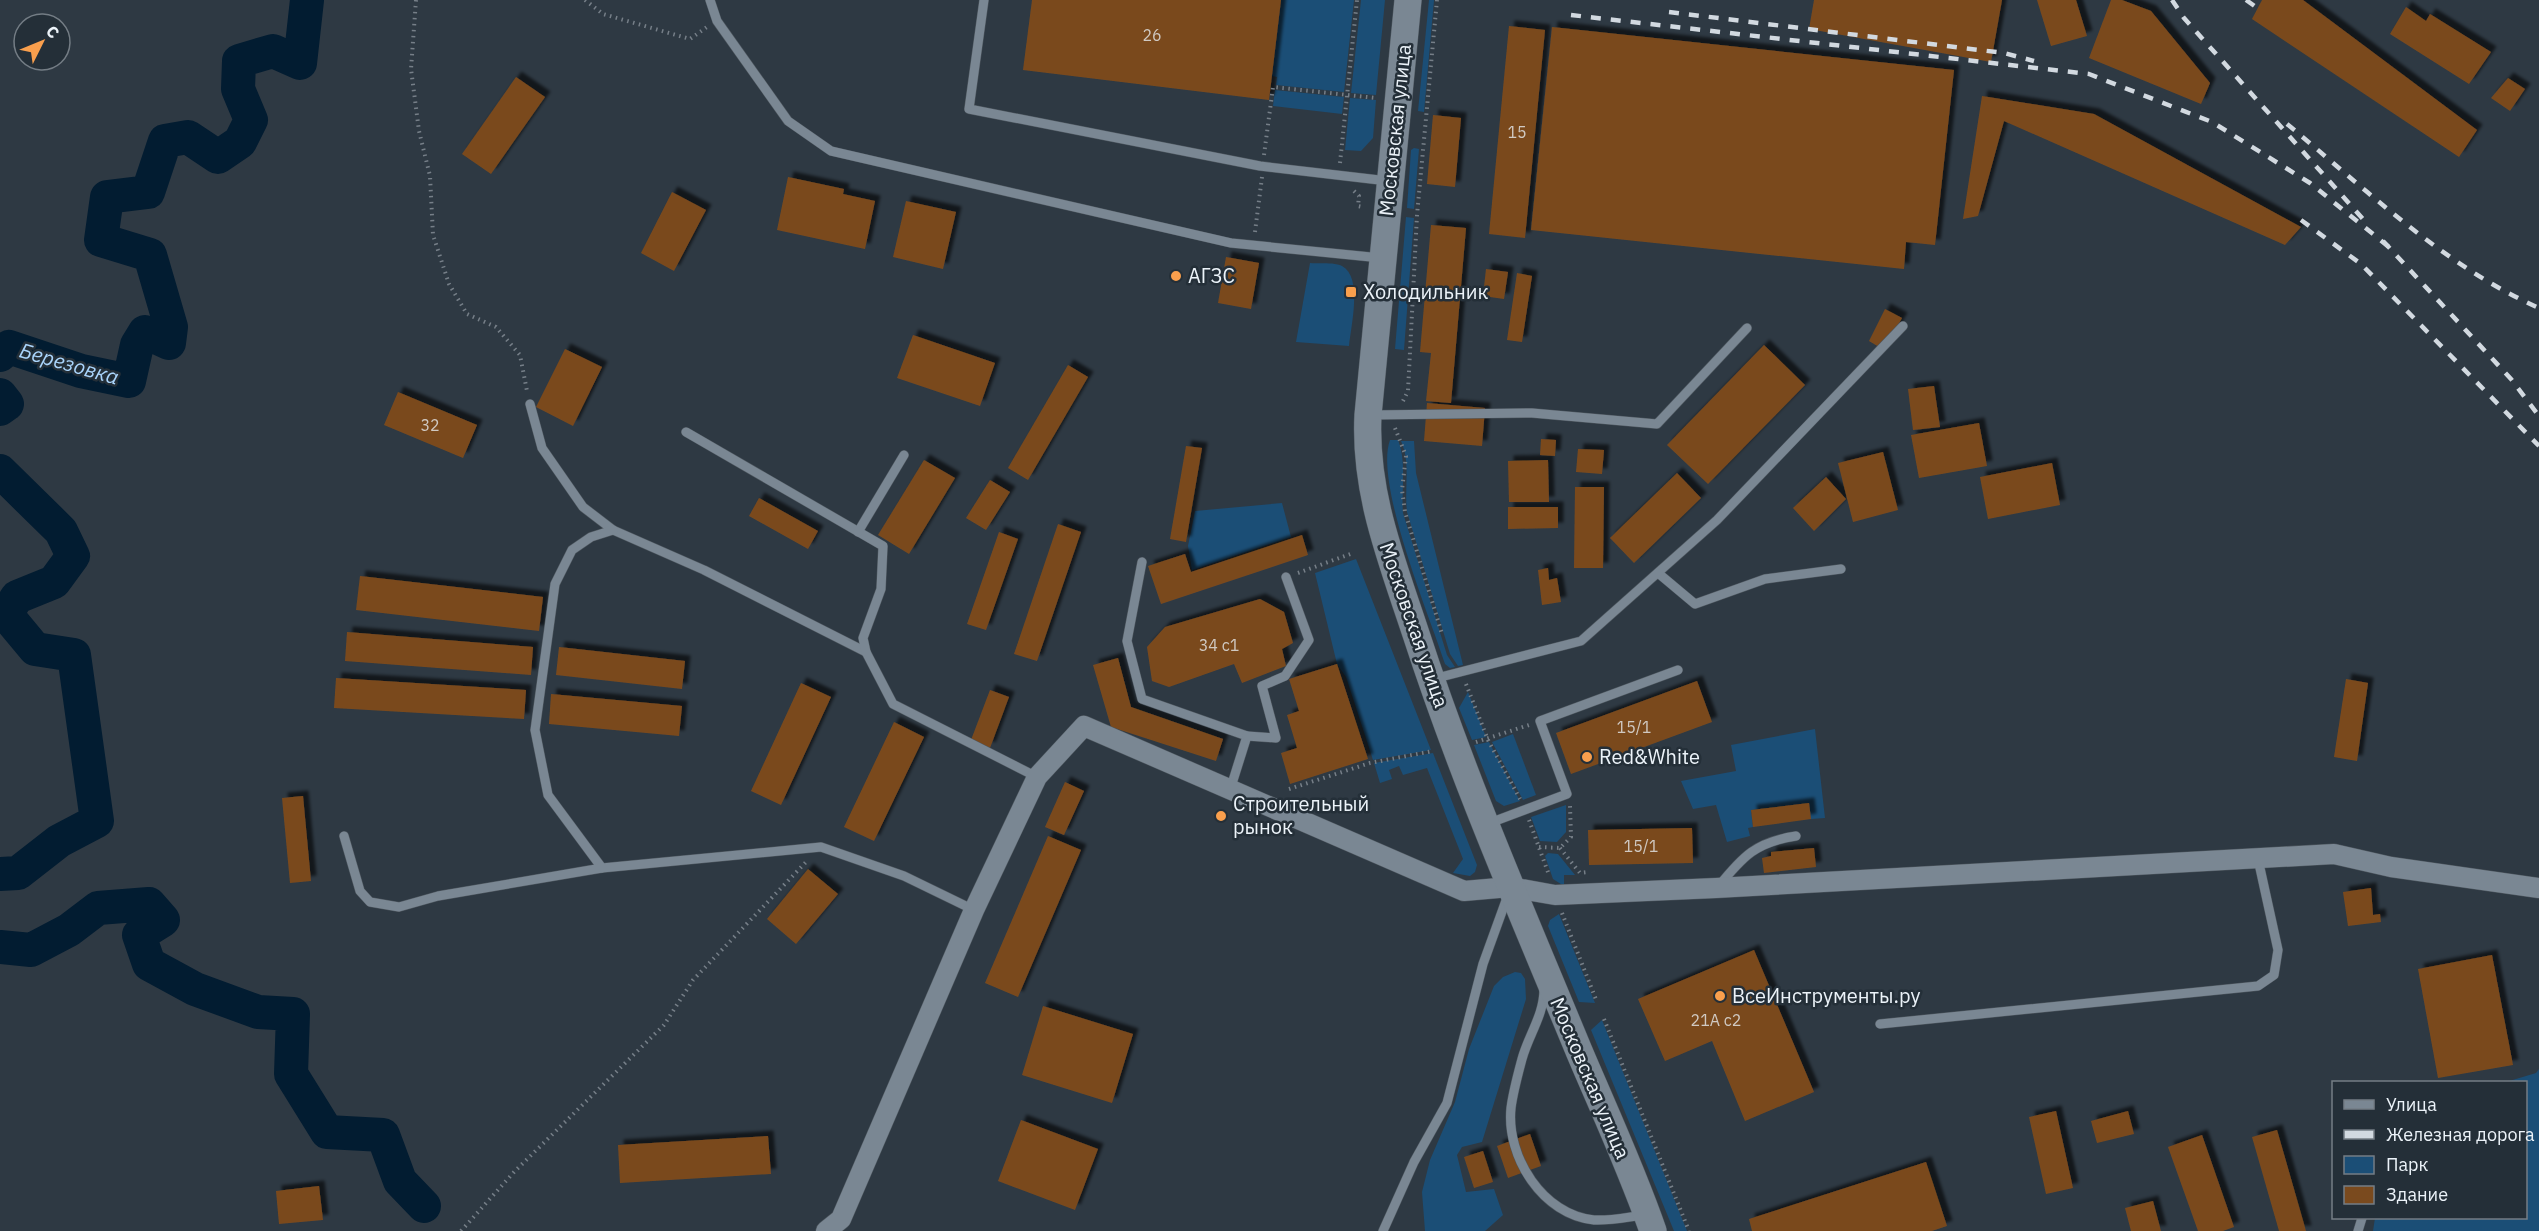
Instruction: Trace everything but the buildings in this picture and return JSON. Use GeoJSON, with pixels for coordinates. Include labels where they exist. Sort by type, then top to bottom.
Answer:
{"type":"FeatureCollection","features":[{"type":"Feature","properties":{"kind":"main road","name":"Московская улица"},"geometry":{"type":"LineString","coordinates":[[1408,0],[1368,415],[1368,462],[1375,509],[1431,680],[1486,825],[1650,1223]]}},
{"type":"Feature","properties":{"kind":"street"},"geometry":{"type":"LineString","coordinates":[[826,1231],[841,1219],[974,910],[1037,777],[1084,726],[1464,891],[1510,887],[1555,895],[2334,854],[2391,867],[2539,888]]}},
{"type":"Feature","properties":{"kind":"lane"},"geometry":{"type":"LineString","coordinates":[[710,0],[717,21],[788,121],[831,151],[1219,240],[1383,258]]}},
{"type":"Feature","properties":{"kind":"lane"},"geometry":{"type":"LineString","coordinates":[[984,0],[969,109],[1263,166],[1390,182]]}},
{"type":"Feature","properties":{"kind":"lane"},"geometry":{"type":"LineString","coordinates":[[1431,680],[1581,641],[1717,520],[1903,326]]}},
{"type":"Feature","properties":{"kind":"lane"},"geometry":{"type":"LineString","coordinates":[[1368,415],[1532,413],[1657,424],[1747,328]]}},
{"type":"Feature","properties":{"kind":"lane"},"geometry":{"type":"LineString","coordinates":[[530,404],[542,448],[583,507],[613,530],[704,570],[866,652]]}},
{"type":"Feature","properties":{"kind":"lane"},"geometry":{"type":"LineString","coordinates":[[686,432],[883,546],[881,589],[863,638],[866,652],[893,704],[1037,777]]}},
{"type":"Feature","properties":{"kind":"lane"},"geometry":{"type":"LineString","coordinates":[[858,532],[904,455]]}},
{"type":"Feature","properties":{"kind":"lane"},"geometry":{"type":"LineString","coordinates":[[602,868],[548,795],[535,730],[546,636],[555,584],[572,550],[591,537],[613,530]]}},
{"type":"Feature","properties":{"kind":"lane"},"geometry":{"type":"LineString","coordinates":[[1142,562],[1127,641],[1142,699],[1247,736],[1276,738],[1262,686],[1285,676],[1308,640],[1286,577]]}},
{"type":"Feature","properties":{"kind":"lane"},"geometry":{"type":"LineString","coordinates":[[1658,573],[1695,604],[1765,579],[1840,569]]}},
{"type":"Feature","properties":{"kind":"lane"},"geometry":{"type":"LineString","coordinates":[[1486,825],[1567,794],[1540,721],[1678,670]]}},
{"type":"Feature","properties":{"kind":"lane"},"geometry":{"type":"LineString","coordinates":[[1230,790],[1247,736]]}},
{"type":"Feature","properties":{"kind":"lane"},"geometry":{"type":"LineString","coordinates":[[344,836],[360,891],[370,902],[399,907],[438,896],[602,868],[821,847],[904,876],[974,910]]}},
{"type":"Feature","properties":{"kind":"lane"},"geometry":{"type":"LineString","coordinates":[[1716,888],[1734,867],[1759,845],[1772,840],[1796,837]]}},
{"type":"Feature","properties":{"kind":"lane"},"geometry":{"type":"LineString","coordinates":[[1880,1024],[2258,986],[2274,975],[2278,950],[2258,858]]}},
{"type":"Feature","properties":{"kind":"lane"},"geometry":{"type":"LineString","coordinates":[[1383,1231],[1414,1162],[1447,1103],[1483,964],[1510,887]]}},
{"type":"Feature","properties":{"kind":"lane"},"geometry":{"type":"LineString","coordinates":[[1541,959],[1544,992],[1540,1016],[1523,1057],[1511,1109],[1515,1140],[1526,1172],[1549,1200],[1566,1213],[1594,1220],[1650,1223]]}},
{"type":"Feature","properties":{"kind":"path"},"geometry":{"type":"LineString","coordinates":[[416,0],[411,69],[419,132],[430,176],[433,235],[449,284],[467,314],[496,327],[520,355],[530,404]]}},
{"type":"Feature","properties":{"kind":"path"},"geometry":{"type":"LineString","coordinates":[[585,0],[603,14],[690,39],[717,21]]}},
{"type":"Feature","properties":{"kind":"path"},"geometry":{"type":"LineString","coordinates":[[1338,176],[1357,0]]}},
{"type":"Feature","properties":{"kind":"path"},"geometry":{"type":"LineString","coordinates":[[1437,0],[1417,215],[1408,391],[1395,414],[1395,430],[1406,456],[1402,490],[1405,512],[1449,655],[1461,672],[1488,740],[1526,810],[1555,895],[1597,1002]]}},
{"type":"Feature","properties":{"kind":"path"},"geometry":{"type":"LineString","coordinates":[[1253,245],[1273,87],[1376,98]]}},
{"type":"Feature","properties":{"kind":"path"},"geometry":{"type":"LineString","coordinates":[[1286,577],[1353,553]]}},
{"type":"Feature","properties":{"kind":"path"},"geometry":{"type":"LineString","coordinates":[[1473,743],[1488,740],[1540,721]]}},
{"type":"Feature","properties":{"kind":"path"},"geometry":{"type":"LineString","coordinates":[[1289,789],[1370,763],[1434,751]]}},
{"type":"Feature","properties":{"kind":"path"},"geometry":{"type":"LineString","coordinates":[[1539,847],[1560,848],[1571,837],[1570,803],[1567,794]]}},
{"type":"Feature","properties":{"kind":"path"},"geometry":{"type":"LineString","coordinates":[[461,1231],[514,1171],[664,1025],[693,980],[821,847]]}},
{"type":"Feature","properties":{"kind":"path"},"geometry":{"type":"LineString","coordinates":[[1560,848],[1580,873]]}},
{"type":"Feature","properties":{"kind":"path"},"geometry":{"type":"LineString","coordinates":[[1604,1019],[1689,1231]]}},
{"type":"Feature","properties":{"kind":"green space"},"geometry":{"type":"Polygon","coordinates":[[[1281,0],[1354,0],[1344,92],[1276,85],[1277,77],[1272,76],[1281,0]]]}},
{"type":"Feature","properties":{"kind":"green space"},"geometry":{"type":"Polygon","coordinates":[[[1361,0],[1385,0],[1376,95],[1351,93],[1361,0]]]}},
{"type":"Feature","properties":{"kind":"green space"},"geometry":{"type":"Polygon","coordinates":[[[1429,0],[1434,0],[1424,112],[1418,111],[1429,0]]]}},
{"type":"Feature","properties":{"kind":"green space"},"geometry":{"type":"Polygon","coordinates":[[[1275,90],[1344,97],[1342,114],[1273,106],[1275,90]]]}},
{"type":"Feature","properties":{"kind":"green space"},"geometry":{"type":"Polygon","coordinates":[[[1350,98],[1376,100],[1373,138],[1361,151],[1345,150],[1350,98]]]}},
{"type":"Feature","properties":{"kind":"green space"},"geometry":{"type":"Polygon","coordinates":[[[1419,149],[1414,209],[1407,208],[1411,150],[1419,149]]]}},
{"type":"Feature","properties":{"kind":"green space"},"geometry":{"type":"Polygon","coordinates":[[[1406,217],[1414,218],[1404,350],[1395,349],[1406,217]]]}},
{"type":"Feature","properties":{"kind":"green space"},"geometry":{"type":"Polygon","coordinates":[[[1310,263],[1342,266],[1352,280],[1354,303],[1349,346],[1296,342],[1310,263]]]}},
{"type":"Feature","properties":{"kind":"green space"},"geometry":{"type":"Polygon","coordinates":[[[1390,440],[1398,440],[1401,449],[1403,513],[1447,655],[1455,667],[1450,668],[1445,664],[1396,517],[1387,460],[1390,440]]]}},
{"type":"Feature","properties":{"kind":"green space"},"geometry":{"type":"Polygon","coordinates":[[[1401,441],[1414,441],[1416,473],[1463,665],[1458,666],[1450,654],[1407,512],[1407,467],[1401,441]]]}},
{"type":"Feature","properties":{"kind":"green space"},"geometry":{"type":"Polygon","coordinates":[[[1282,503],[1291,537],[1192,570],[1188,546],[1195,511],[1282,503]]]}},
{"type":"Feature","properties":{"kind":"green space"},"geometry":{"type":"Polygon","coordinates":[[[1356,559],[1431,750],[1373,760],[1346,677],[1337,664],[1315,573],[1356,559]]]}},
{"type":"Feature","properties":{"kind":"green space"},"geometry":{"type":"Polygon","coordinates":[[[1468,692],[1486,737],[1472,740],[1459,708],[1468,692]]]}},
{"type":"Feature","properties":{"kind":"green space"},"geometry":{"type":"Polygon","coordinates":[[[1815,729],[1825,818],[1811,819],[1808,803],[1751,810],[1753,827],[1748,828],[1750,836],[1727,842],[1716,805],[1693,809],[1681,781],[1736,771],[1731,745],[1815,729]]]}},
{"type":"Feature","properties":{"kind":"green space"},"geometry":{"type":"Polygon","coordinates":[[[1513,734],[1536,795],[1523,800],[1492,742],[1513,734]]]}},
{"type":"Feature","properties":{"kind":"green space"},"geometry":{"type":"Polygon","coordinates":[[[1489,742],[1520,801],[1504,806],[1496,801],[1474,745],[1489,742]]]}},
{"type":"Feature","properties":{"kind":"green space"},"geometry":{"type":"Polygon","coordinates":[[[1433,753],[1477,865],[1475,872],[1470,876],[1453,873],[1463,859],[1427,768],[1403,775],[1399,766],[1389,770],[1392,779],[1380,783],[1374,763],[1433,753]]]}},
{"type":"Feature","properties":{"kind":"green space"},"geometry":{"type":"Polygon","coordinates":[[[1566,805],[1566,832],[1557,842],[1540,841],[1531,817],[1566,805]]]}},
{"type":"Feature","properties":{"kind":"green space"},"geometry":{"type":"Polygon","coordinates":[[[1548,853],[1558,854],[1575,875],[1564,875],[1564,886],[1553,879],[1545,856],[1548,853]]]}},
{"type":"Feature","properties":{"kind":"green space"},"geometry":{"type":"Polygon","coordinates":[[[1559,914],[1595,1003],[1579,1002],[1548,926],[1550,920],[1559,914]]]}},
{"type":"Feature","properties":{"kind":"green space"},"geometry":{"type":"Polygon","coordinates":[[[1515,972],[1521,973],[1525,979],[1526,999],[1482,1142],[1462,1147],[1457,1155],[1466,1192],[1494,1189],[1503,1215],[1485,1231],[1425,1231],[1422,1192],[1430,1160],[1455,1102],[1469,1049],[1494,986],[1503,977],[1515,972]]]}},
{"type":"Feature","properties":{"kind":"green space"},"geometry":{"type":"Polygon","coordinates":[[[1602,1020],[1687,1231],[1674,1231],[1591,1030],[1602,1020]]]}},
{"type":"Feature","properties":{"kind":"green space"},"geometry":{"type":"Polygon","coordinates":[[[2539,1069],[2539,1231],[2373,1231],[2375,1219],[2527,1219],[2527,1081],[2509,1081],[2536,1073],[2539,1069]]]}},
{"type":"Feature","properties":{"kind":"waterway","name":"Березовка"},"geometry":{"type":"LineString","coordinates":[[0,355],[9,347],[81,371],[129,381],[137,345],[145,332],[169,343],[171,327],[150,255],[101,240],[107,197],[148,192],[165,141],[188,137],[218,157],[240,142],[251,120],[238,89],[239,61],[273,51],[300,63],[307,0]]}},
{"type":"Feature","properties":{"kind":"waterway","name":"Березовка"},"geometry":{"type":"LineString","coordinates":[[0,395],[7,404],[0,409]]}},
{"type":"Feature","properties":{"kind":"waterway","name":"Березовка"},"geometry":{"type":"LineString","coordinates":[[0,471],[61,531],[73,556],[54,582],[17,597],[6,614],[35,649],[74,655],[97,821],[59,841],[18,873],[0,874]]}},
{"type":"Feature","properties":{"kind":"waterway","name":"Березовка"},"geometry":{"type":"LineString","coordinates":[[0,947],[31,950],[69,930],[98,908],[149,904],[163,920],[139,935],[149,964],[195,989],[258,1012],[293,1014],[291,1074],[327,1132],[383,1135],[400,1181],[424,1206]]}},
{"type":"Feature","properties":{"kind":"railway"},"geometry":{"type":"LineString","coordinates":[[2172,0],[2184,18],[2363,219]]}},
{"type":"Feature","properties":{"kind":"railway"},"geometry":{"type":"LineString","coordinates":[[2246,0],[2256,7]]}},
{"type":"Feature","properties":{"kind":"railway"},"geometry":{"type":"LineString","coordinates":[[1669,12],[2004,53],[2034,61]]}},
{"type":"Feature","properties":{"kind":"railway"},"geometry":{"type":"LineString","coordinates":[[1571,15],[2089,74],[2212,122],[2310,183],[2389,247]]}},
{"type":"Feature","properties":{"kind":"railway"},"geometry":{"type":"LineString","coordinates":[[2287,124],[2439,249],[2504,291],[2539,308]]}},
{"type":"Feature","properties":{"kind":"railway"},"geometry":{"type":"LineString","coordinates":[[2301,220],[2361,264],[2539,446]]}},
{"type":"Feature","properties":{"kind":"railway"},"geometry":{"type":"LineString","coordinates":[[2383,241],[2511,379],[2539,416]]}},
{"type":"Feature","properties":{"kind":"place","name":"АГЗС"},"geometry":{"type":"Point","coordinates":[1176,276]}},
{"type":"Feature","properties":{"kind":"place","name":"Холодильник"},"geometry":{"type":"Point","coordinates":[1351,292]}},
{"type":"Feature","properties":{"kind":"place","name":"Red&White"},"geometry":{"type":"Point","coordinates":[1587,757]}},
{"type":"Feature","properties":{"kind":"place","name":"Строительный рынок"},"geometry":{"type":"Point","coordinates":[1221,816]}},
{"type":"Feature","properties":{"kind":"place","name":"ВсеИнструменты.ру"},"geometry":{"type":"Point","coordinates":[1720,996]}}]}
